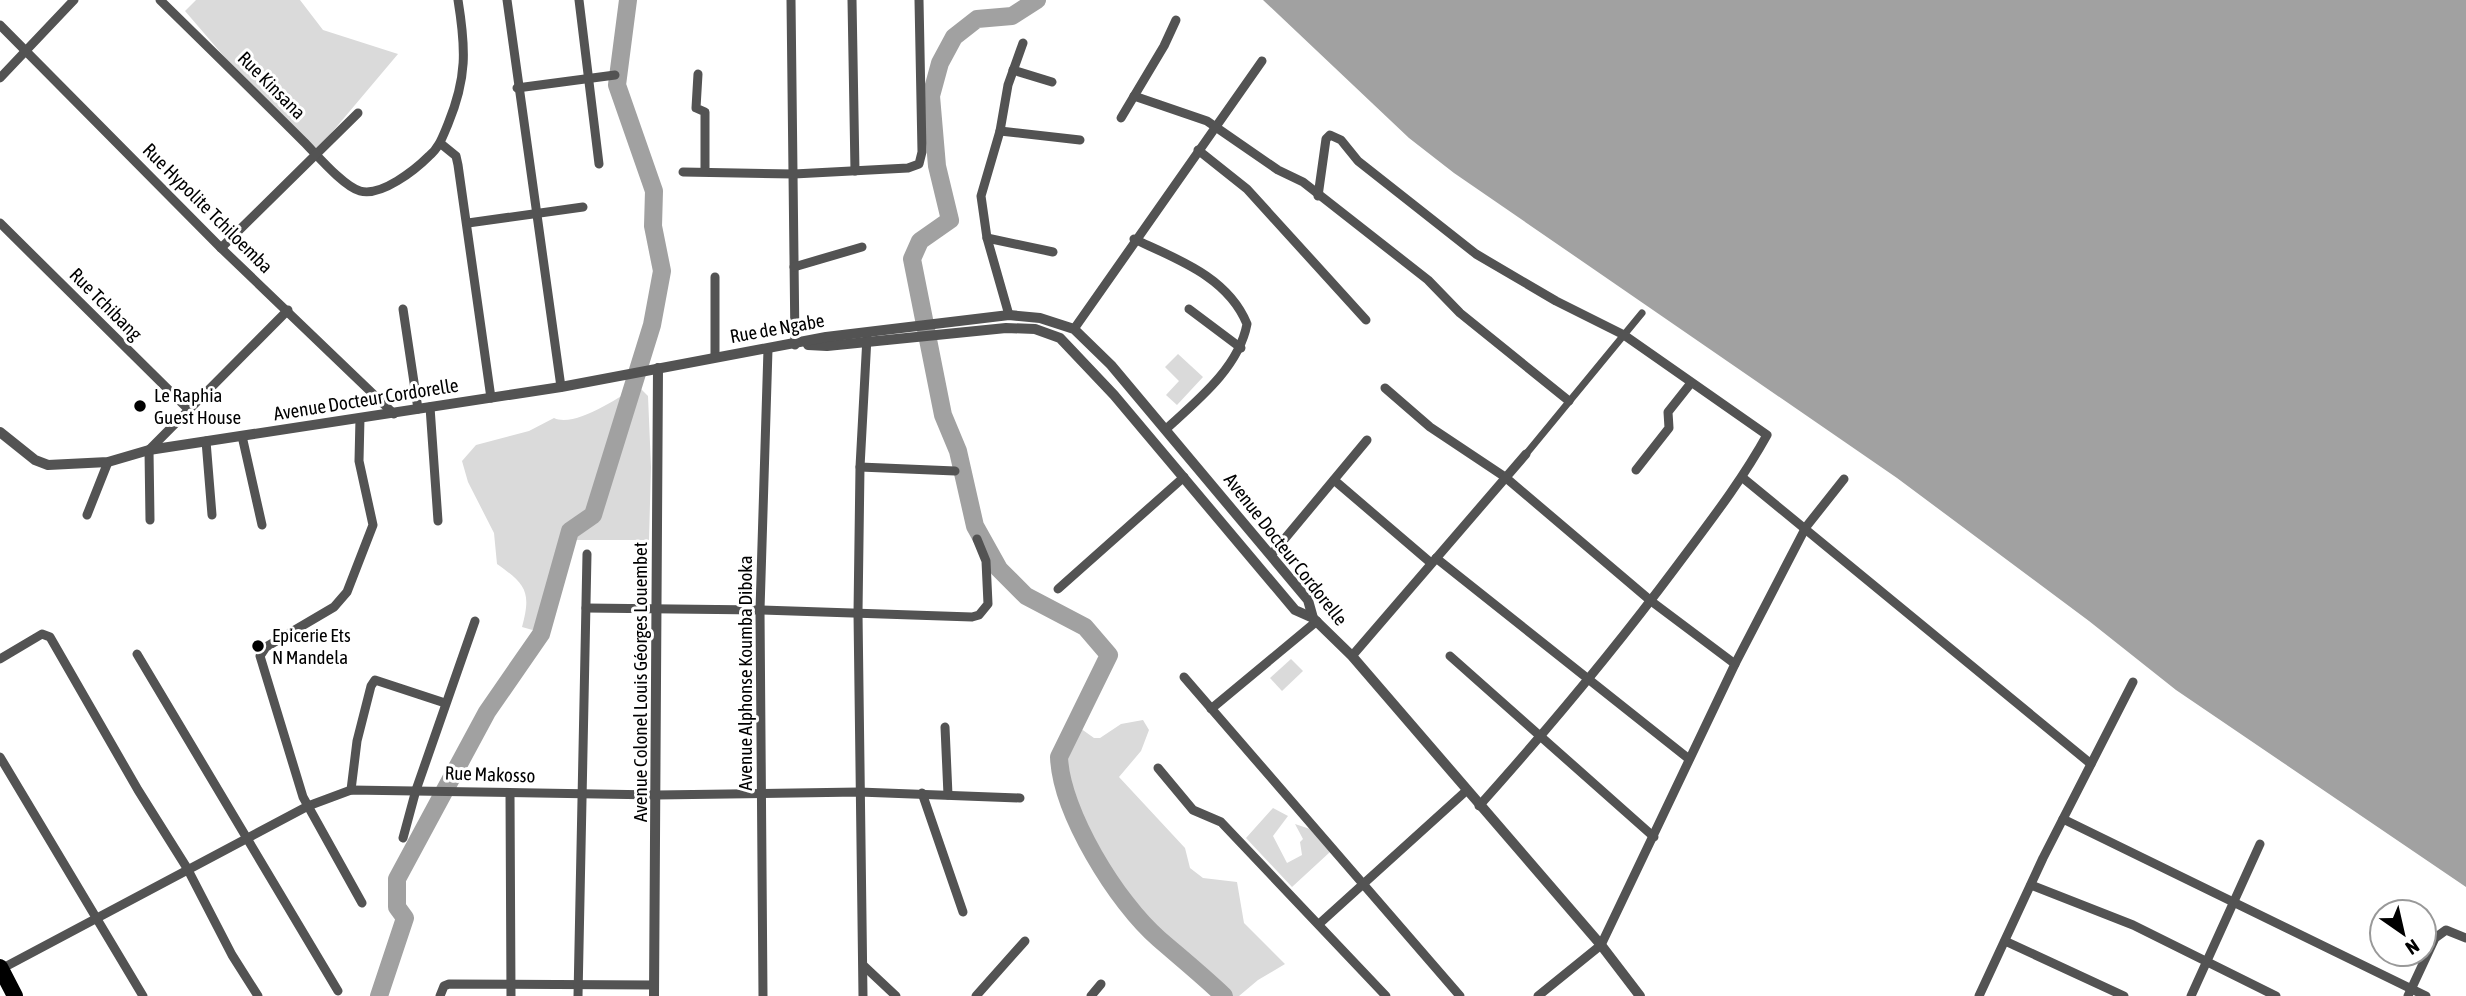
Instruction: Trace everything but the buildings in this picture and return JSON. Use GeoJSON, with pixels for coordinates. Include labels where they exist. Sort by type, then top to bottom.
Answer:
{"type":"FeatureCollection","features":[{"type":"Feature","properties":{"kind":"street"},"geometry":{"type":"LineString","coordinates":[[0,78],[74,0]]}},
{"type":"Feature","properties":{"kind":"street","name":"Rue Kinsana"},"geometry":{"type":"LineString","coordinates":[[160,0],[316,154],[362,192],[373,191],[406,175],[440,144]]}},
{"type":"Feature","properties":{"kind":"street"},"geometry":{"type":"LineString","coordinates":[[458,0],[465,38],[464,77],[440,144],[456,156],[468,223],[491,398]]}},
{"type":"Feature","properties":{"kind":"street"},"geometry":{"type":"LineString","coordinates":[[507,0],[517,88],[538,213],[561,387]]}},
{"type":"Feature","properties":{"kind":"street"},"geometry":{"type":"LineString","coordinates":[[579,0],[599,164]]}},
{"type":"Feature","properties":{"kind":"street"},"geometry":{"type":"LineString","coordinates":[[790,0],[794,267],[799,344]]}},
{"type":"Feature","properties":{"kind":"street"},"geometry":{"type":"LineString","coordinates":[[852,0],[855,171]]}},
{"type":"Feature","properties":{"kind":"street"},"geometry":{"type":"LineString","coordinates":[[682,172],[794,174],[908,168],[919,164],[919,0]]}},
{"type":"Feature","properties":{"kind":"street"},"geometry":{"type":"LineString","coordinates":[[1121,118],[1164,46],[1176,20]]}},
{"type":"Feature","properties":{"kind":"street","name":"Rue Hypolite Tchiloemba"},"geometry":{"type":"LineString","coordinates":[[0,25],[221,248],[394,414]]}},
{"type":"Feature","properties":{"kind":"street"},"geometry":{"type":"LineString","coordinates":[[1009,315],[987,238],[981,196],[1000,131],[1013,71],[1023,43]]}},
{"type":"Feature","properties":{"kind":"street"},"geometry":{"type":"LineString","coordinates":[[1074,330],[1135,239],[1262,61]]}},
{"type":"Feature","properties":{"kind":"street"},"geometry":{"type":"LineString","coordinates":[[1013,71],[1052,82]]}},
{"type":"Feature","properties":{"kind":"street"},"geometry":{"type":"LineString","coordinates":[[698,74],[696,108],[705,112],[705,171]]}},
{"type":"Feature","properties":{"kind":"street"},"geometry":{"type":"LineString","coordinates":[[517,88],[615,75]]}},
{"type":"Feature","properties":{"kind":"street"},"geometry":{"type":"LineString","coordinates":[[1134,96],[1215,126],[1278,170],[1303,182],[1428,280],[1460,313],[1570,401]]}},
{"type":"Feature","properties":{"kind":"street"},"geometry":{"type":"LineString","coordinates":[[221,248],[358,113]]}},
{"type":"Feature","properties":{"kind":"street"},"geometry":{"type":"LineString","coordinates":[[1000,131],[1080,140]]}},
{"type":"Feature","properties":{"kind":"street"},"geometry":{"type":"LineString","coordinates":[[1318,196],[1326,139],[1330,135],[1336,136],[1358,161],[1476,254],[1556,301],[1624,335],[1767,435],[1743,478],[1651,601],[1541,736],[1479,806]]}},
{"type":"Feature","properties":{"kind":"street"},"geometry":{"type":"LineString","coordinates":[[1198,150],[1247,189],[1366,320]]}},
{"type":"Feature","properties":{"kind":"street"},"geometry":{"type":"LineString","coordinates":[[468,223],[583,207]]}},
{"type":"Feature","properties":{"kind":"street","name":"Rue Tchibang"},"geometry":{"type":"LineString","coordinates":[[0,223],[188,409]]}},
{"type":"Feature","properties":{"kind":"street"},"geometry":{"type":"LineString","coordinates":[[987,238],[1053,252]]}},
{"type":"Feature","properties":{"kind":"street"},"geometry":{"type":"LineString","coordinates":[[1135,239],[1222,287],[1242,311],[1247,324],[1241,348],[1195,403],[1166,429]]}},
{"type":"Feature","properties":{"kind":"street"},"geometry":{"type":"LineString","coordinates":[[794,267],[862,247]]}},
{"type":"Feature","properties":{"kind":"street"},"geometry":{"type":"LineString","coordinates":[[715,277],[715,357]]}},
{"type":"Feature","properties":{"kind":"street"},"geometry":{"type":"LineString","coordinates":[[403,309],[424,408],[438,521]]}},
{"type":"Feature","properties":{"kind":"street"},"geometry":{"type":"LineString","coordinates":[[1189,309],[1241,348]]}},
{"type":"Feature","properties":{"kind":"street"},"geometry":{"type":"LineString","coordinates":[[150,520],[149,450],[288,310]]}},
{"type":"Feature","properties":{"kind":"street"},"geometry":{"type":"LineString","coordinates":[[1352,656],[1526,454],[1642,313]]}},
{"type":"Feature","properties":{"kind":"street","name":"Avenue Docteur Cordorelle"},"geometry":{"type":"LineString","coordinates":[[938,329],[1009,315],[1041,318],[1074,330],[1111,365],[1272,554],[1308,600],[1315,620],[1352,656],[1601,945],[1640,996]]}},
{"type":"Feature","properties":{"kind":"street"},"geometry":{"type":"LineString","coordinates":[[938,329],[1021,328],[1060,338],[1097,376],[1295,610],[1315,620],[1211,709]]}},
{"type":"Feature","properties":{"kind":"street","name":"Rue de Ngabe"},"geometry":{"type":"LineString","coordinates":[[624,374],[799,344],[938,329]]}},
{"type":"Feature","properties":{"kind":"street"},"geometry":{"type":"LineString","coordinates":[[863,996],[858,613],[860,467],[867,336]]}},
{"type":"Feature","properties":{"kind":"street","name":"Avenue Alphonse Koumba Diboka"},"geometry":{"type":"LineString","coordinates":[[763,996],[760,610],[768,349]]}},
{"type":"Feature","properties":{"kind":"street","name":"Avenue Colonel Louis Géorges Louembet"},"geometry":{"type":"LineString","coordinates":[[653,369],[658,609],[654,990]]}},
{"type":"Feature","properties":{"kind":"street","name":"Avenue Docteur Cordorelle"},"geometry":{"type":"LineString","coordinates":[[0,432],[35,460],[48,465],[108,462],[149,450],[394,414],[624,374]]}},
{"type":"Feature","properties":{"kind":"street"},"geometry":{"type":"LineString","coordinates":[[1636,470],[1669,428],[1668,412],[1691,383]]}},
{"type":"Feature","properties":{"kind":"street"},"geometry":{"type":"LineString","coordinates":[[1385,387],[1430,427],[1505,477],[1651,601],[1735,664]]}},
{"type":"Feature","properties":{"kind":"street"},"geometry":{"type":"LineString","coordinates":[[360,418],[359,461],[373,525],[347,592],[334,607],[265,646],[260,656],[308,806],[362,903]]}},
{"type":"Feature","properties":{"kind":"street"},"geometry":{"type":"LineString","coordinates":[[242,436],[262,525]]}},
{"type":"Feature","properties":{"kind":"street"},"geometry":{"type":"LineString","coordinates":[[1272,554],[1367,440]]}},
{"type":"Feature","properties":{"kind":"street"},"geometry":{"type":"LineString","coordinates":[[206,441],[212,515]]}},
{"type":"Feature","properties":{"kind":"street"},"geometry":{"type":"LineString","coordinates":[[87,515],[108,462]]}},
{"type":"Feature","properties":{"kind":"street"},"geometry":{"type":"LineString","coordinates":[[860,467],[955,471]]}},
{"type":"Feature","properties":{"kind":"street"},"geometry":{"type":"LineString","coordinates":[[1058,589],[1184,477]]}},
{"type":"Feature","properties":{"kind":"street"},"geometry":{"type":"LineString","coordinates":[[1743,478],[1806,527],[2091,764]]}},
{"type":"Feature","properties":{"kind":"street"},"geometry":{"type":"LineString","coordinates":[[1538,996],[1601,945],[1735,664],[1806,527],[1844,479]]}},
{"type":"Feature","properties":{"kind":"street"},"geometry":{"type":"LineString","coordinates":[[1334,480],[1689,759]]}},
{"type":"Feature","properties":{"kind":"street"},"geometry":{"type":"LineString","coordinates":[[586,608],[760,610],[962,618],[979,615],[988,604],[986,562],[977,539]]}},
{"type":"Feature","properties":{"kind":"street"},"geometry":{"type":"LineString","coordinates":[[578,996],[587,554]]}},
{"type":"Feature","properties":{"kind":"street"},"geometry":{"type":"LineString","coordinates":[[403,838],[416,790],[475,621]]}},
{"type":"Feature","properties":{"kind":"street"},"geometry":{"type":"LineString","coordinates":[[0,659],[42,634],[50,637],[138,790],[187,868],[232,955],[258,996]]}},
{"type":"Feature","properties":{"kind":"street"},"geometry":{"type":"LineString","coordinates":[[137,653],[338,991]]}},
{"type":"Feature","properties":{"kind":"street"},"geometry":{"type":"LineString","coordinates":[[1450,656],[1654,837]]}},
{"type":"Feature","properties":{"kind":"street"},"geometry":{"type":"LineString","coordinates":[[1184,677],[1460,996]]}},
{"type":"Feature","properties":{"kind":"street"},"geometry":{"type":"LineString","coordinates":[[351,790],[357,741],[371,686],[375,680],[446,703]]}},
{"type":"Feature","properties":{"kind":"street"},"geometry":{"type":"LineString","coordinates":[[1979,996],[2063,819],[2133,682]]}},
{"type":"Feature","properties":{"kind":"street"},"geometry":{"type":"LineString","coordinates":[[944,727],[948,795]]}},
{"type":"Feature","properties":{"kind":"street"},"geometry":{"type":"LineString","coordinates":[[0,757],[143,996]]}},
{"type":"Feature","properties":{"kind":"street"},"geometry":{"type":"LineString","coordinates":[[1158,768],[1193,810],[1221,822],[1386,996]]}},
{"type":"Feature","properties":{"kind":"street","name":"Rue Makosso"},"geometry":{"type":"LineString","coordinates":[[5,979],[96,918],[187,868],[308,806],[351,790],[656,795],[859,792],[1020,798]]}},
{"type":"Feature","properties":{"kind":"street"},"geometry":{"type":"LineString","coordinates":[[1319,924],[1466,791]]}},
{"type":"Feature","properties":{"kind":"street"},"geometry":{"type":"LineString","coordinates":[[510,793],[511,996]]}},
{"type":"Feature","properties":{"kind":"street"},"geometry":{"type":"LineString","coordinates":[[922,793],[963,912]]}},
{"type":"Feature","properties":{"kind":"street"},"geometry":{"type":"LineString","coordinates":[[2063,819],[2410,992],[2426,996]]}},
{"type":"Feature","properties":{"kind":"street"},"geometry":{"type":"LineString","coordinates":[[2191,996],[2260,844]]}},
{"type":"Feature","properties":{"kind":"street"},"geometry":{"type":"LineString","coordinates":[[2031,885],[2133,925],[2276,996]]}},
{"type":"Feature","properties":{"kind":"street"},"geometry":{"type":"LineString","coordinates":[[2410,992],[2435,938],[2440,933],[2451,930],[2466,938]]}},
{"type":"Feature","properties":{"kind":"street"},"geometry":{"type":"LineString","coordinates":[[976,996],[1025,941]]}},
{"type":"Feature","properties":{"kind":"street"},"geometry":{"type":"LineString","coordinates":[[2005,941],[2124,996]]}},
{"type":"Feature","properties":{"kind":"street"},"geometry":{"type":"LineString","coordinates":[[864,966],[896,996]]}},
{"type":"Feature","properties":{"kind":"street"},"geometry":{"type":"LineString","coordinates":[[440,996],[444,986],[449,984],[578,984],[654,990]]}},
{"type":"Feature","properties":{"kind":"street"},"geometry":{"type":"LineString","coordinates":[[1091,996],[1101,984]]}},
{"type":"Feature","properties":{"kind":"shaded area"},"geometry":{"type":"Polygon","coordinates":[[[196,0],[300,0],[323,30],[398,54],[317,150],[246,82],[185,11],[196,0]]]}},
{"type":"Feature","properties":{"kind":"shaded area"},"geometry":{"type":"Polygon","coordinates":[[[1263,0],[2466,0],[2466,887],[2176,690],[2089,621],[1897,478],[1454,173],[1409,138],[1263,0]]]}},
{"type":"Feature","properties":{"kind":"shaded area"},"geometry":{"type":"Polygon","coordinates":[[[1178,354],[1203,377],[1177,405],[1166,395],[1179,381],[1165,367],[1178,354]]]}},
{"type":"Feature","properties":{"kind":"shaded area"},"geometry":{"type":"Polygon","coordinates":[[[638,386],[648,396],[651,467],[649,540],[564,540],[552,591],[536,631],[522,627],[526,605],[524,590],[514,577],[497,564],[494,533],[468,482],[462,461],[476,445],[529,431],[554,418],[563,420],[585,415],[638,386]]]}},
{"type":"Feature","properties":{"kind":"shaded area"},"geometry":{"type":"Polygon","coordinates":[[[1291,659],[1303,671],[1282,691],[1270,678],[1291,659]]]}},
{"type":"Feature","properties":{"kind":"shaded area"},"geometry":{"type":"Polygon","coordinates":[[[1143,720],[1149,730],[1141,751],[1119,777],[1185,848],[1190,868],[1203,878],[1237,882],[1244,923],[1285,964],[1258,980],[1239,996],[1231,996],[1165,937],[1134,904],[1082,821],[1065,780],[1065,756],[1080,728],[1094,738],[1100,738],[1121,724],[1143,720]]]}},
{"type":"Feature","properties":{"kind":"shaded area"},"geometry":{"type":"Polygon","coordinates":[[[1273,808],[1288,816],[1273,836],[1287,863],[1302,855],[1300,842],[1303,839],[1295,824],[1310,829],[1330,852],[1292,887],[1246,838],[1273,808]]]}},
{"type":"Feature","properties":{"kind":"waterway"},"geometry":{"type":"LineString","coordinates":[[379,996],[405,918],[397,907],[397,879],[487,712],[541,634],[570,531],[593,515],[652,325],[662,271],[653,226],[654,191],[617,85],[628,0]]}},
{"type":"Feature","properties":{"kind":"waterway"},"geometry":{"type":"LineString","coordinates":[[1037,0],[1012,16],[977,19],[954,37],[940,63],[931,96],[937,166],[950,220],[920,241],[912,259],[943,415],[958,451],[975,526],[999,569],[1026,596],[1085,627],[1109,655],[1059,757],[1062,779],[1080,829],[1109,880],[1143,923],[1224,996]]}},
{"type":"Feature","properties":{"kind":"place","name":"Le Raphia Guest House"},"geometry":{"type":"Point","coordinates":[140,406]}},
{"type":"Feature","properties":{"kind":"place","name":"Epicerie Ets N Mandela"},"geometry":{"type":"Point","coordinates":[258,646]}}]}
